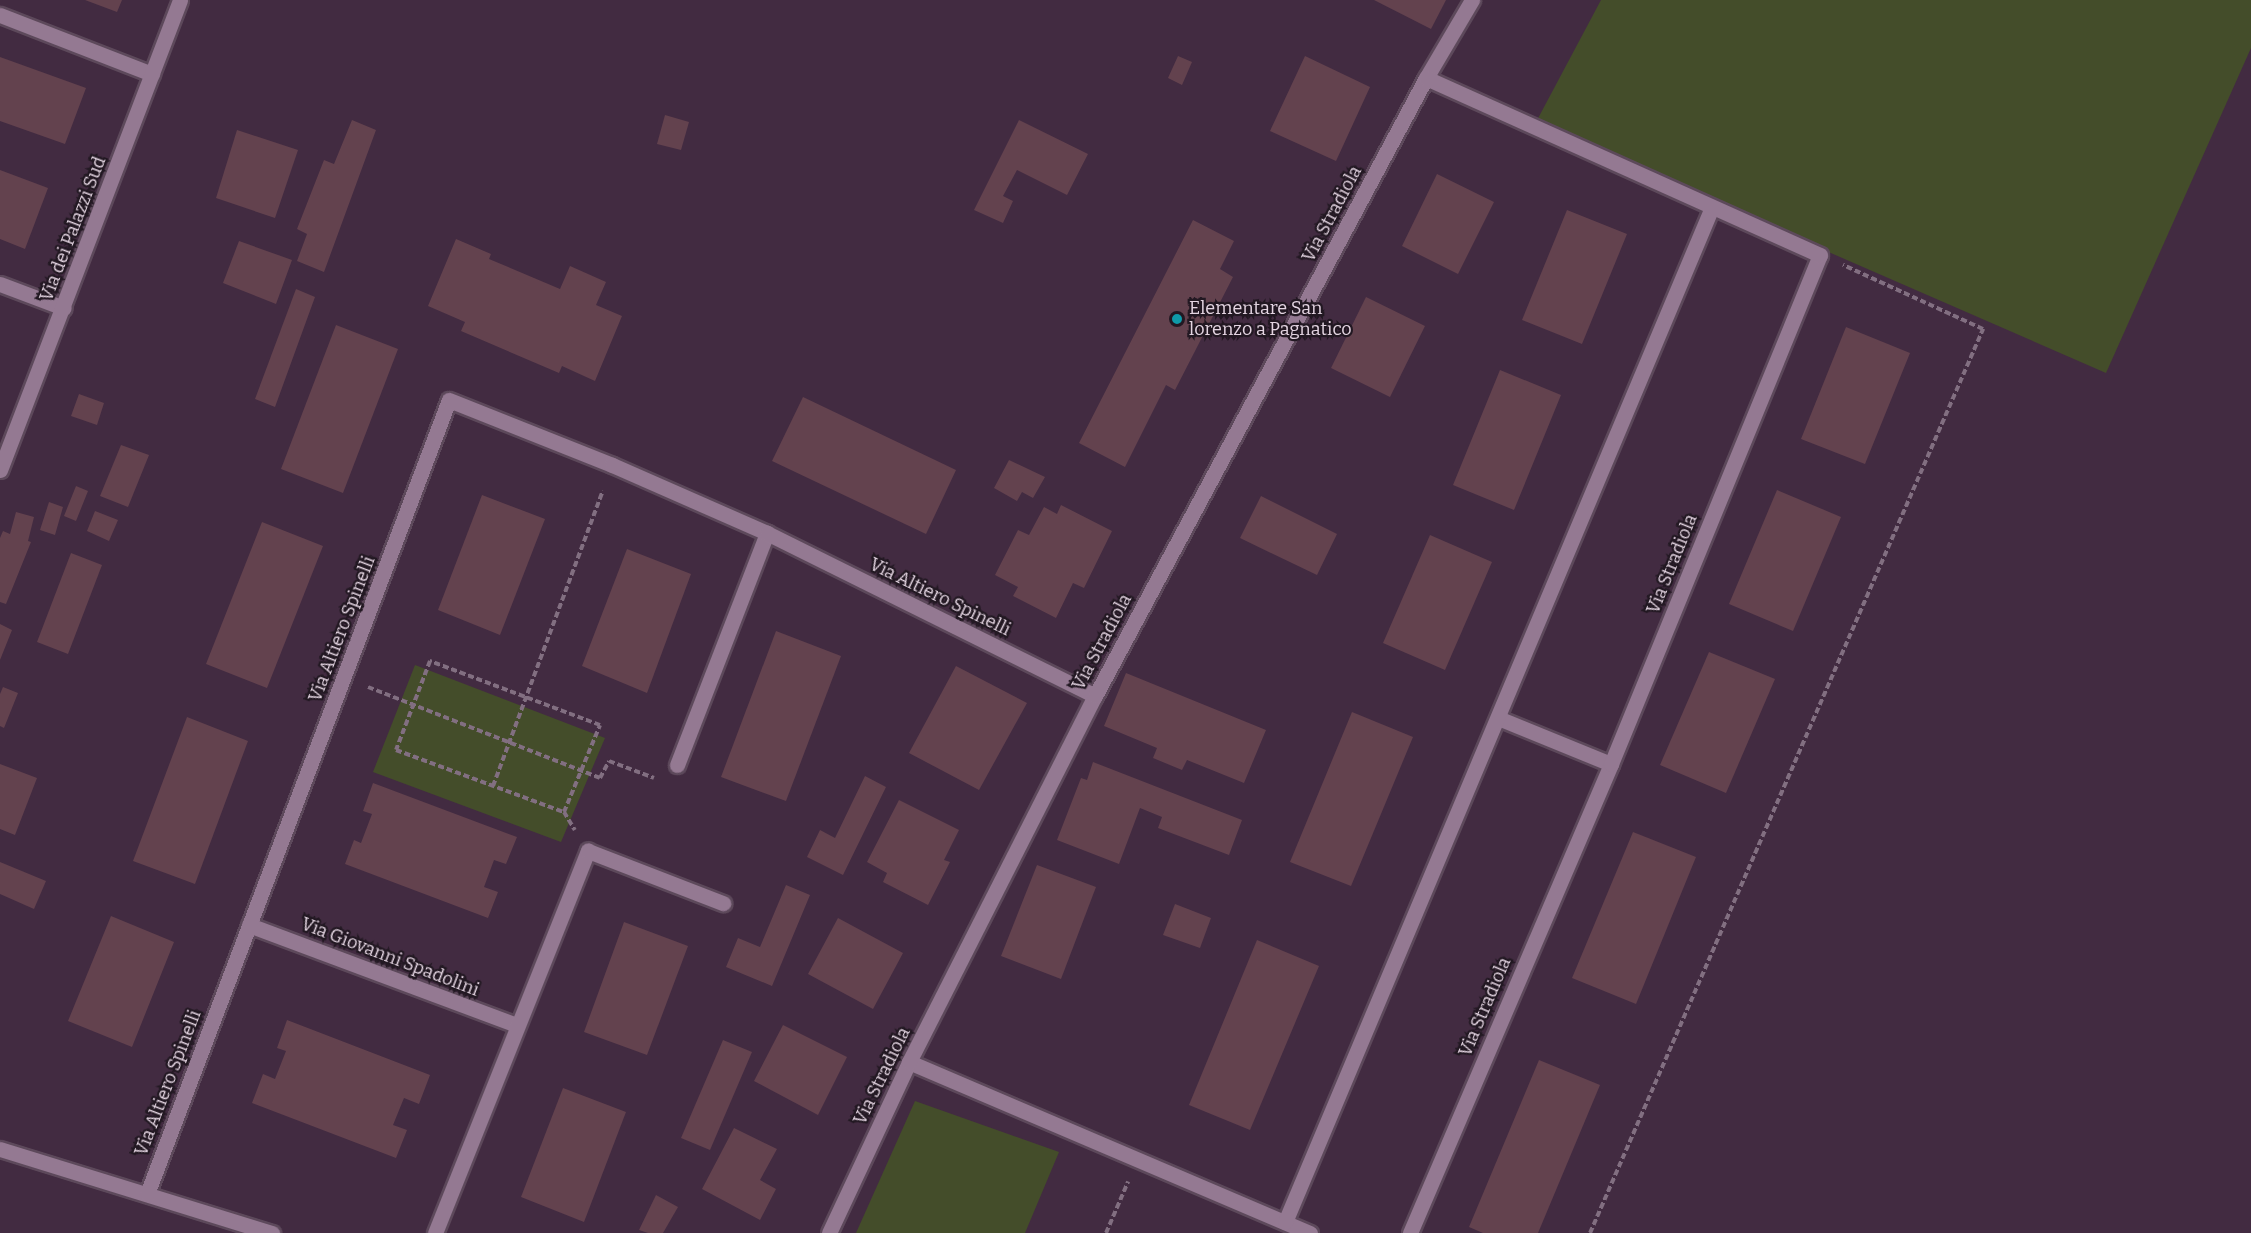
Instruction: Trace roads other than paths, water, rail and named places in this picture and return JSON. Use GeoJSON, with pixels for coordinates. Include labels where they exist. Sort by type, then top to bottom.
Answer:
{"type":"FeatureCollection","features":[{"type":"Feature","properties":{"kind":"street","name":"Via dei Palazzi Sud"},"geometry":{"type":"LineString","coordinates":[[0,470],[64,309],[180,0]]}},
{"type":"Feature","properties":{"kind":"street","name":"Via Stradiola"},"geometry":{"type":"LineString","coordinates":[[829,1233],[909,1062],[1095,696],[1426,78],[1472,0]]}},
{"type":"Feature","properties":{"kind":"street"},"geometry":{"type":"LineString","coordinates":[[0,15],[152,74]]}},
{"type":"Feature","properties":{"kind":"street"},"geometry":{"type":"LineString","coordinates":[[1285,1222],[1712,207],[1426,78]]}},
{"type":"Feature","properties":{"kind":"street","name":"Via Stradiola"},"geometry":{"type":"LineString","coordinates":[[1410,1233],[1611,764],[1820,255],[1712,207]]}},
{"type":"Feature","properties":{"kind":"street"},"geometry":{"type":"LineString","coordinates":[[0,284],[64,309]]}},
{"type":"Feature","properties":{"kind":"street","name":"Via Altiero Spinelli"},"geometry":{"type":"LineString","coordinates":[[147,1194],[449,400],[612,465],[767,533],[1095,696]]}},
{"type":"Feature","properties":{"kind":"street"},"geometry":{"type":"LineString","coordinates":[[677,765],[767,533]]}},
{"type":"Feature","properties":{"kind":"street"},"geometry":{"type":"LineString","coordinates":[[1498,718],[1611,764]]}},
{"type":"Feature","properties":{"kind":"street"},"geometry":{"type":"LineString","coordinates":[[435,1233],[588,851],[723,903]]}},
{"type":"Feature","properties":{"kind":"street","name":"Via Giovanni Spadolini"},"geometry":{"type":"LineString","coordinates":[[249,925],[517,1025]]}},
{"type":"Feature","properties":{"kind":"street"},"geometry":{"type":"LineString","coordinates":[[909,1062],[1310,1233]]}},
{"type":"Feature","properties":{"kind":"street"},"geometry":{"type":"LineString","coordinates":[[0,1149],[272,1233]]}},
{"type":"Feature","properties":{"kind":"place","name":"Elementare San lorenzo a Pagnatico"},"geometry":{"type":"Point","coordinates":[1177,319]}}]}
